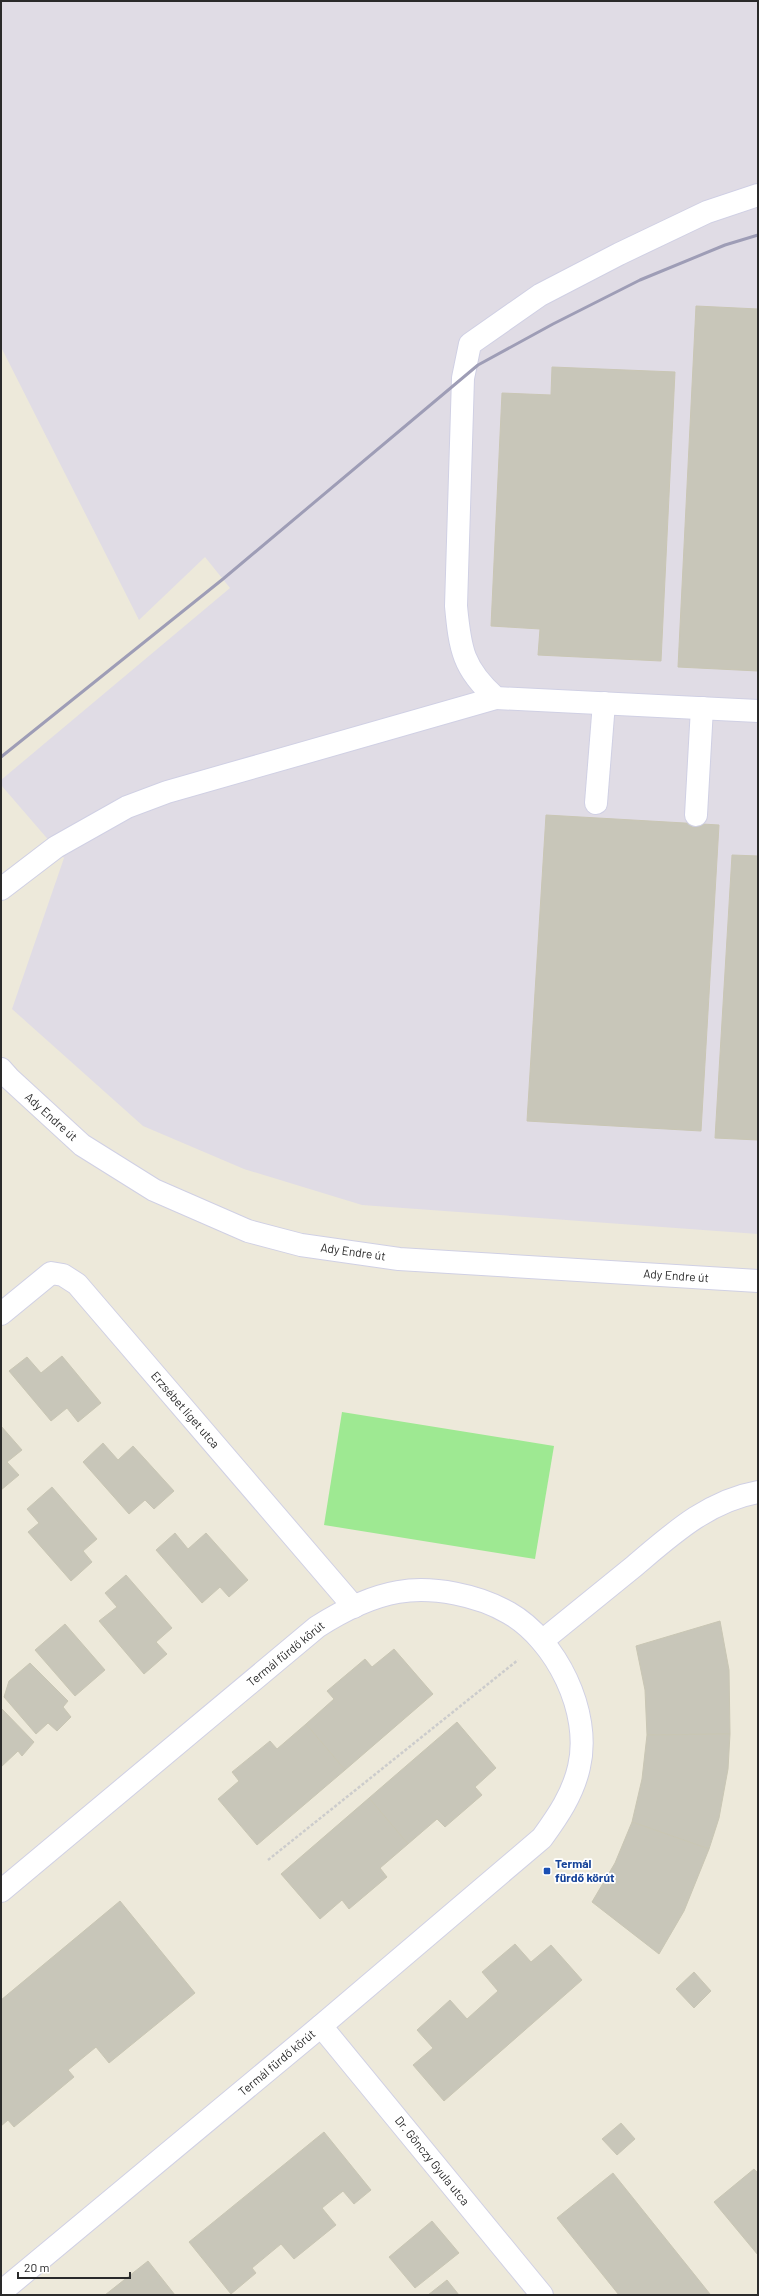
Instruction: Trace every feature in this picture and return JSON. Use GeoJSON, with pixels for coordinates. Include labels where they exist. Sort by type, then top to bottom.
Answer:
{"type":"FeatureCollection","features":[{"type":"Feature","properties":{"kind":"street"},"geometry":{"type":"LineString","coordinates":[[496,698],[483,686],[468,666],[459,641],[456,606],[463,378],[470,344],[540,296],[619,254],[706,212],[758,195]]}},
{"type":"Feature","properties":{"kind":"street"},"geometry":{"type":"LineString","coordinates":[[1,889],[56,846],[127,807],[167,792],[496,698],[758,711]]}},
{"type":"Feature","properties":{"kind":"street"},"geometry":{"type":"LineString","coordinates":[[596,803],[604,703]]}},
{"type":"Feature","properties":{"kind":"street"},"geometry":{"type":"LineString","coordinates":[[696,815],[702,708]]}},
{"type":"Feature","properties":{"kind":"street","name":"Ady Endre út"},"geometry":{"type":"LineString","coordinates":[[1,1069],[82,1145],[154,1190],[248,1231],[301,1245],[399,1259],[758,1281]]}},
{"type":"Feature","properties":{"kind":"street","name":"Erzsébet liget utca"},"geometry":{"type":"LineString","coordinates":[[1,1314],[51,1273],[63,1275],[77,1284],[354,1607]]}},
{"type":"Feature","properties":{"kind":"street"},"geometry":{"type":"LineString","coordinates":[[542,1641],[684,1525],[711,1508],[741,1495],[758,1492]]}},
{"type":"Feature","properties":{"kind":"street","name":"Termál fürdő körút"},"geometry":{"type":"LineString","coordinates":[[1,1891],[318,1626],[354,1607],[380,1596],[399,1592],[424,1590],[452,1594],[483,1602],[508,1613],[526,1625],[542,1641],[559,1666],[573,1692],[580,1718],[580,1765],[573,1787],[560,1814],[542,1838],[321,2026],[1,2292]]}},
{"type":"Feature","properties":{"kind":"street","name":"Dr. Gönczy Gyula utca"},"geometry":{"type":"LineString","coordinates":[[321,2026],[542,2295]]}},
{"type":"Feature","properties":{"kind":"path"},"geometry":{"type":"LineString","coordinates":[[268,1860],[542,1641]]}},
{"type":"Feature","properties":{"kind":"shaded area"},"geometry":{"type":"Polygon","coordinates":[[[1,1],[758,1],[758,1234],[362,1205],[244,1169],[143,1126],[12,1009],[64,858],[1,785],[1,780],[230,588],[205,557],[139,620],[1,347],[1,1]]]}},
{"type":"Feature","properties":{"kind":"green space"},"geometry":{"type":"Polygon","coordinates":[[[342,1412],[554,1446],[535,1559],[324,1525],[342,1412]]]}},
{"type":"Feature","properties":{"kind":"building"},"geometry":{"type":"Polygon","coordinates":[[[696,306],[758,309],[758,671],[678,667],[696,306]]]}},
{"type":"Feature","properties":{"kind":"building"},"geometry":{"type":"Polygon","coordinates":[[[552,367],[675,372],[661,661],[538,655],[540,629],[491,626],[502,393],[551,395],[552,367]]]}},
{"type":"Feature","properties":{"kind":"building"},"geometry":{"type":"Polygon","coordinates":[[[546,815],[719,825],[701,1131],[527,1121],[546,815]]]}},
{"type":"Feature","properties":{"kind":"building"},"geometry":{"type":"Polygon","coordinates":[[[732,855],[758,856],[758,1140],[715,1138],[732,855]]]}},
{"type":"Feature","properties":{"kind":"building"},"geometry":{"type":"Polygon","coordinates":[[[62,1356],[101,1403],[78,1422],[67,1408],[51,1421],[9,1371],[27,1357],[41,1373],[62,1356]]]}},
{"type":"Feature","properties":{"kind":"building"},"geometry":{"type":"Polygon","coordinates":[[[1,1426],[22,1450],[7,1462],[19,1475],[1,1490],[1,1426]]]}},
{"type":"Feature","properties":{"kind":"building"},"geometry":{"type":"Polygon","coordinates":[[[103,1443],[118,1460],[133,1446],[174,1491],[154,1509],[145,1500],[129,1514],[83,1462],[103,1443]]]}},
{"type":"Feature","properties":{"kind":"building"},"geometry":{"type":"Polygon","coordinates":[[[52,1487],[97,1539],[83,1551],[92,1562],[71,1581],[28,1532],[39,1523],[27,1509],[52,1487]]]}},
{"type":"Feature","properties":{"kind":"building"},"geometry":{"type":"Polygon","coordinates":[[[175,1533],[188,1549],[206,1533],[248,1580],[229,1597],[220,1587],[202,1603],[156,1550],[175,1533]]]}},
{"type":"Feature","properties":{"kind":"building"},"geometry":{"type":"Polygon","coordinates":[[[126,1575],[172,1628],[156,1642],[167,1654],[144,1674],[99,1621],[117,1607],[105,1593],[126,1575]]]}},
{"type":"Feature","properties":{"kind":"building"},"geometry":{"type":"Polygon","coordinates":[[[720,1621],[729,1670],[730,1734],[647,1735],[645,1690],[636,1646],[720,1621]]]}},
{"type":"Feature","properties":{"kind":"building"},"geometry":{"type":"Polygon","coordinates":[[[65,1624],[105,1670],[75,1696],[35,1650],[65,1624]]]}},
{"type":"Feature","properties":{"kind":"building"},"geometry":{"type":"Polygon","coordinates":[[[394,1649],[433,1694],[345,1770],[306,1724],[334,1699],[327,1691],[365,1659],[372,1667],[394,1649]]]}},
{"type":"Feature","properties":{"kind":"building"},"geometry":{"type":"Polygon","coordinates":[[[30,1663],[68,1701],[63,1707],[71,1717],[57,1731],[48,1723],[36,1734],[4,1697],[9,1681],[30,1663]]]}},
{"type":"Feature","properties":{"kind":"building"},"geometry":{"type":"Polygon","coordinates":[[[1,1708],[34,1742],[22,1756],[18,1751],[1,1767],[1,1708]]]}},
{"type":"Feature","properties":{"kind":"building"},"geometry":{"type":"Polygon","coordinates":[[[457,1722],[496,1768],[475,1787],[482,1795],[445,1827],[437,1819],[408,1844],[369,1798],[457,1722]]]}},
{"type":"Feature","properties":{"kind":"building"},"geometry":{"type":"Polygon","coordinates":[[[306,1724],[345,1770],[257,1845],[218,1799],[239,1781],[232,1772],[270,1741],[277,1749],[306,1724]]]}},
{"type":"Feature","properties":{"kind":"building"},"geometry":{"type":"Polygon","coordinates":[[[730,1734],[728,1769],[719,1818],[709,1849],[632,1822],[642,1779],[647,1735],[730,1734]]]}},
{"type":"Feature","properties":{"kind":"building"},"geometry":{"type":"Polygon","coordinates":[[[369,1798],[408,1844],[380,1868],[387,1877],[349,1909],[342,1900],[320,1919],[281,1874],[369,1798]]]}},
{"type":"Feature","properties":{"kind":"building"},"geometry":{"type":"Polygon","coordinates":[[[632,1822],[709,1849],[684,1911],[659,1954],[592,1902],[615,1863],[632,1822]]]}},
{"type":"Feature","properties":{"kind":"building"},"geometry":{"type":"Polygon","coordinates":[[[120,1901],[195,1993],[109,2063],[96,2047],[68,2070],[74,2077],[14,2127],[8,2120],[1,2126],[1,2000],[120,1901]]]}},
{"type":"Feature","properties":{"kind":"building"},"geometry":{"type":"Polygon","coordinates":[[[515,1944],[531,1962],[551,1945],[582,1980],[444,2101],[413,2065],[433,2048],[417,2030],[450,2000],[467,2019],[498,1991],[482,1972],[515,1944]]]}},
{"type":"Feature","properties":{"kind":"building"},"geometry":{"type":"Polygon","coordinates":[[[694,1972],[711,1991],[694,2008],[676,1989],[694,1972]]]}},
{"type":"Feature","properties":{"kind":"building"},"geometry":{"type":"Polygon","coordinates":[[[621,2123],[635,2139],[617,2155],[602,2139],[621,2123]]]}},
{"type":"Feature","properties":{"kind":"building"},"geometry":{"type":"Polygon","coordinates":[[[324,2132],[371,2190],[354,2204],[343,2191],[322,2208],[336,2225],[294,2259],[281,2244],[252,2268],[256,2273],[231,2294],[189,2242],[324,2132]]]}},
{"type":"Feature","properties":{"kind":"building"},"geometry":{"type":"Polygon","coordinates":[[[754,2169],[758,2173],[758,2255],[714,2202],[754,2169]]]}},
{"type":"Feature","properties":{"kind":"building"},"geometry":{"type":"Polygon","coordinates":[[[613,2173],[710,2294],[709,2295],[619,2295],[557,2218],[613,2173]]]}},
{"type":"Feature","properties":{"kind":"building"},"geometry":{"type":"Polygon","coordinates":[[[432,2221],[459,2253],[415,2288],[389,2257],[432,2221]]]}},
{"type":"Feature","properties":{"kind":"building"},"geometry":{"type":"Polygon","coordinates":[[[148,2261],[175,2295],[105,2295],[148,2261]]]}},
{"type":"Feature","properties":{"kind":"building"},"geometry":{"type":"Polygon","coordinates":[[[447,2280],[459,2295],[428,2295],[447,2280]]]}},
{"type":"Feature","properties":{"kind":"railway"},"geometry":{"type":"LineString","coordinates":[[1,757],[223,579],[478,365],[553,324],[640,280],[725,245],[758,235]]}},
{"type":"Feature","properties":{"kind":"place","name":"Termál fürdő körút"},"geometry":{"type":"Point","coordinates":[547,1871]}}]}
